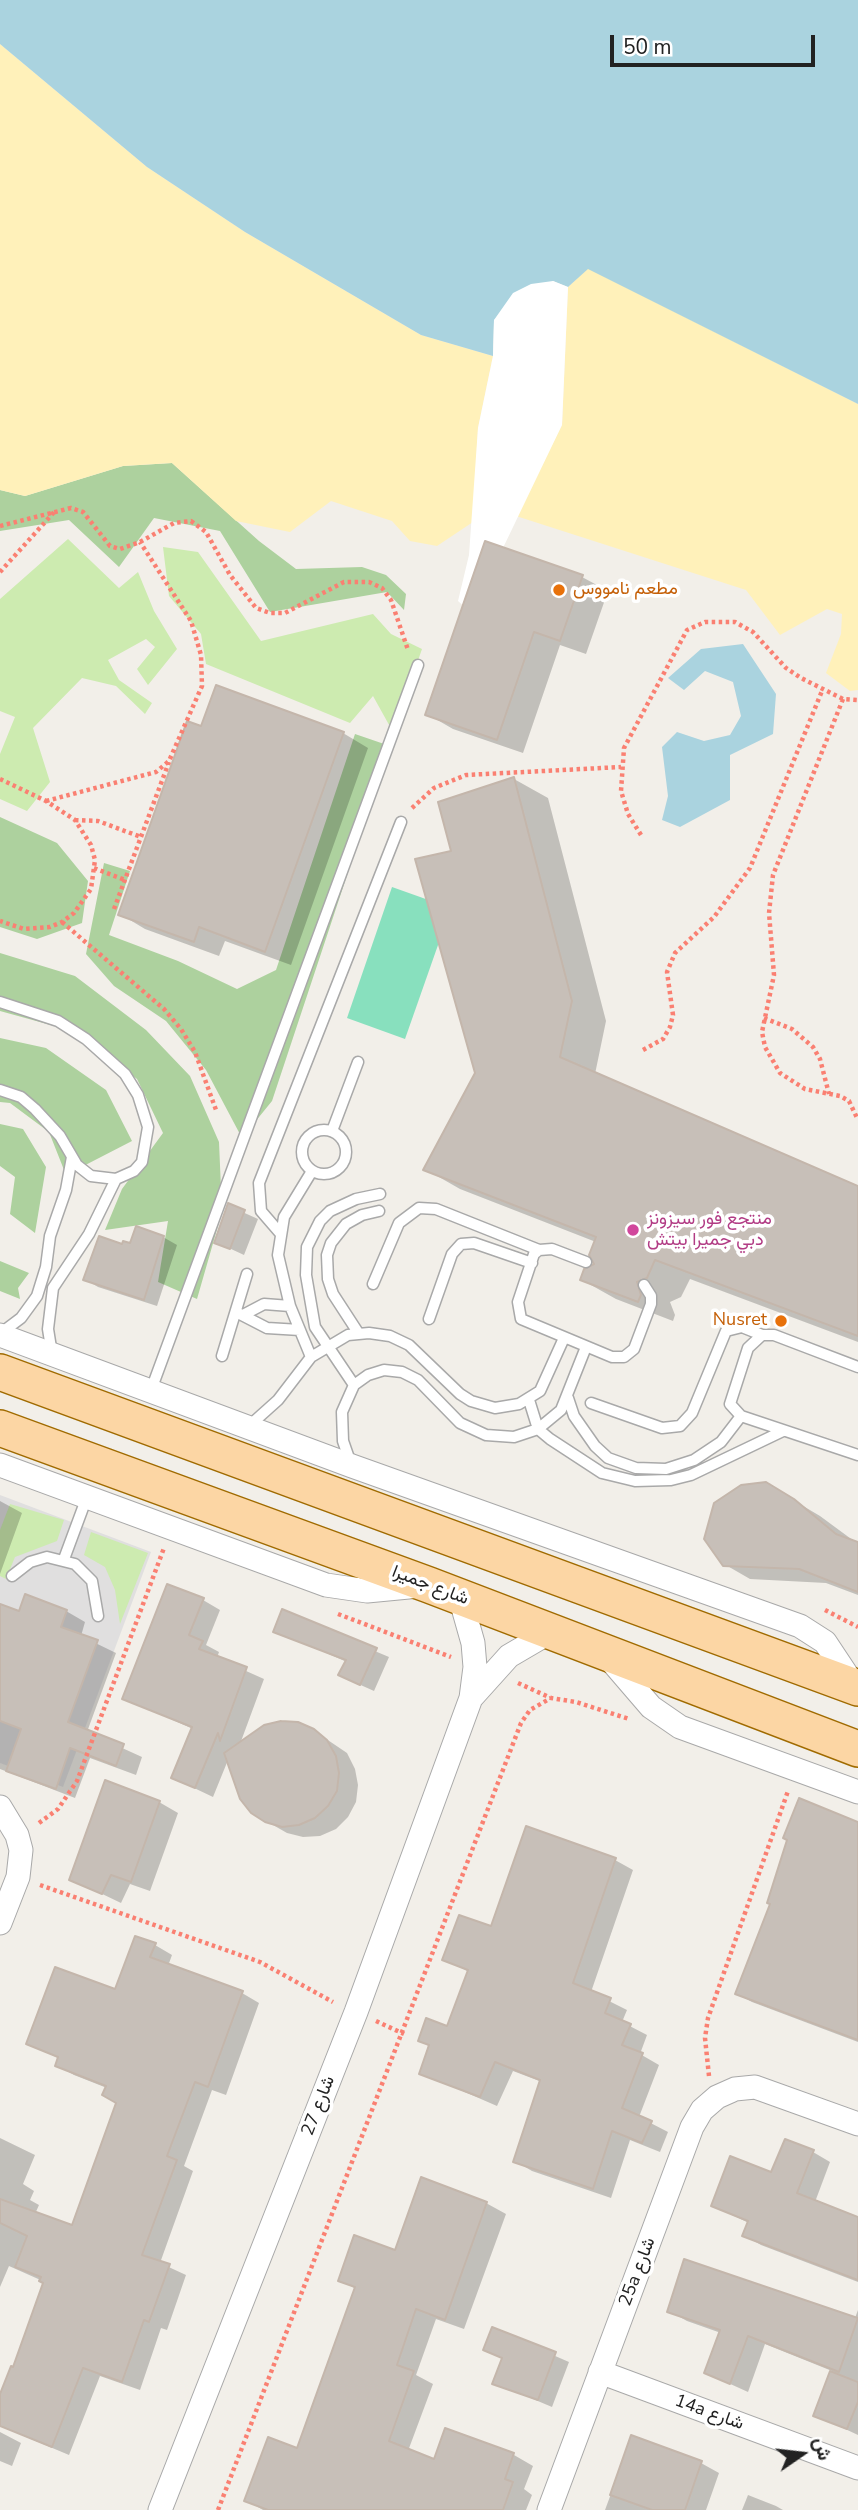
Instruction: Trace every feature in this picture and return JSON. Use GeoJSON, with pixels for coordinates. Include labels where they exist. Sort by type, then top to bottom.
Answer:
{"type":"FeatureCollection","features":[{"type":"Feature","properties":{"kind":"main road"},"geometry":{"type":"LineString","coordinates":[[0,1372],[856,1688]]}},
{"type":"Feature","properties":{"kind":"main road","name":"شارع جميرا"},"geometry":{"type":"LineString","coordinates":[[0,1428],[445,1591],[606,1655],[858,1749]]}},
{"type":"Feature","properties":{"kind":"street"},"geometry":{"type":"LineString","coordinates":[[0,1335],[352,1466],[800,1626],[825,1642],[856,1688]]}},
{"type":"Feature","properties":{"kind":"street"},"geometry":{"type":"LineString","coordinates":[[0,1465],[326,1585],[367,1591],[445,1591]]}},
{"type":"Feature","properties":{"kind":"street","name":"شارع 27"},"geometry":{"type":"LineString","coordinates":[[160,2510],[356,2012],[471,1698],[475,1667],[473,1643],[445,1591]]}},
{"type":"Feature","properties":{"kind":"street","name":"شارع 27"},"geometry":{"type":"LineString","coordinates":[[471,1698],[491,1672],[528,1642],[550,1632]]}},
{"type":"Feature","properties":{"kind":"street"},"geometry":{"type":"LineString","coordinates":[[606,1655],[651,1707],[680,1727],[858,1792]]}},
{"type":"Feature","properties":{"kind":"street"},"geometry":{"type":"LineString","coordinates":[[0,1807],[18,1835],[21,1850],[18,1877],[0,1923]]}},
{"type":"Feature","properties":{"kind":"street"},"geometry":{"type":"LineString","coordinates":[[717,2097],[735,2089],[755,2087],[858,2124]]}},
{"type":"Feature","properties":{"kind":"street","name":"25a شارع"},"geometry":{"type":"LineString","coordinates":[[549,2510],[692,2127],[702,2110],[717,2097]]}},
{"type":"Feature","properties":{"kind":"street","name":"14a شارع"},"geometry":{"type":"LineString","coordinates":[[600,2372],[858,2468]]}},
{"type":"Feature","properties":{"kind":"lane"},"geometry":{"type":"LineString","coordinates":[[151,1390],[418,665]]}},
{"type":"Feature","properties":{"kind":"lane"},"geometry":{"type":"LineString","coordinates":[[280,1233],[261,1211],[259,1183],[401,822]]}},
{"type":"Feature","properties":{"kind":"lane"},"geometry":{"type":"LineString","coordinates":[[0,1002],[58,1021],[86,1039],[125,1074],[144,1111],[148,1140],[142,1162],[134,1171],[116,1179],[91,1176],[72,1157],[60,1136],[35,1109],[21,1097],[0,1090]]}},
{"type":"Feature","properties":{"kind":"lane"},"geometry":{"type":"LineString","coordinates":[[332,1131],[358,1062]]}},
{"type":"Feature","properties":{"kind":"lane"},"geometry":{"type":"LineString","coordinates":[[332,1131],[345,1144],[344,1162],[330,1174],[312,1171],[305,1165],[302,1146],[313,1132],[332,1131]]}},
{"type":"Feature","properties":{"kind":"lane"},"geometry":{"type":"LineString","coordinates":[[0,1335],[30,1308],[46,1267],[50,1236],[66,1189],[72,1157]]}},
{"type":"Feature","properties":{"kind":"lane"},"geometry":{"type":"LineString","coordinates":[[311,1357],[290,1306],[278,1255],[280,1233],[291,1203],[312,1171]]}},
{"type":"Feature","properties":{"kind":"lane"},"geometry":{"type":"LineString","coordinates":[[52,1354],[48,1329],[50,1301],[60,1273],[89,1234],[116,1179]]}},
{"type":"Feature","properties":{"kind":"lane"},"geometry":{"type":"LineString","coordinates":[[354,1385],[320,1336],[312,1316],[306,1275],[307,1247],[320,1221],[330,1212],[356,1199],[380,1195]]}},
{"type":"Feature","properties":{"kind":"lane"},"geometry":{"type":"LineString","coordinates":[[373,1284],[398,1223],[411,1211],[419,1208],[436,1209],[539,1250],[552,1249],[586,1262]]}},
{"type":"Feature","properties":{"kind":"lane"},"geometry":{"type":"LineString","coordinates":[[359,1334],[333,1294],[328,1279],[327,1255],[331,1243],[346,1224],[362,1215],[379,1211]]}},
{"type":"Feature","properties":{"kind":"lane"},"geometry":{"type":"LineString","coordinates":[[429,1319],[452,1254],[461,1244],[474,1243],[532,1263]]}},
{"type":"Feature","properties":{"kind":"lane"},"geometry":{"type":"LineString","coordinates":[[539,1250],[518,1302],[518,1314],[526,1322],[612,1357],[630,1354],[651,1304],[651,1296],[644,1285]]}},
{"type":"Feature","properties":{"kind":"lane"},"geometry":{"type":"LineString","coordinates":[[46,1267],[60,1273]]}},
{"type":"Feature","properties":{"kind":"lane"},"geometry":{"type":"LineString","coordinates":[[222,1356],[240,1313],[247,1274]]}},
{"type":"Feature","properties":{"kind":"lane"},"geometry":{"type":"LineString","coordinates":[[240,1313],[264,1304],[290,1306]]}},
{"type":"Feature","properties":{"kind":"lane"},"geometry":{"type":"LineString","coordinates":[[240,1313],[255,1324],[267,1328],[300,1330]]}},
{"type":"Feature","properties":{"kind":"lane"},"geometry":{"type":"LineString","coordinates":[[591,1403],[662,1428],[680,1426],[692,1413],[726,1331],[741,1327],[762,1335],[774,1335],[858,1367]]}},
{"type":"Feature","properties":{"kind":"lane"},"geometry":{"type":"LineString","coordinates":[[248,1427],[278,1400],[311,1357],[327,1345],[348,1335],[390,1336],[410,1345],[449,1385],[482,1406],[507,1407],[528,1400],[540,1391],[564,1338]]}},
{"type":"Feature","properties":{"kind":"lane"},"geometry":{"type":"LineString","coordinates":[[762,1335],[748,1348],[731,1399],[732,1410],[741,1416],[858,1455]]}},
{"type":"Feature","properties":{"kind":"lane"},"geometry":{"type":"LineString","coordinates":[[352,1466],[341,1427],[342,1412],[354,1385],[368,1375],[384,1370],[402,1372],[418,1380],[449,1415],[472,1430],[500,1437],[538,1429],[552,1420],[568,1398],[586,1347]]}},
{"type":"Feature","properties":{"kind":"lane"},"geometry":{"type":"LineString","coordinates":[[568,1398],[575,1416],[595,1446],[608,1458],[636,1468],[666,1469],[694,1460],[720,1442],[741,1416]]}},
{"type":"Feature","properties":{"kind":"lane"},"geometry":{"type":"LineString","coordinates":[[528,1400],[538,1429],[602,1473],[618,1478],[652,1482],[691,1475],[783,1431]]}},
{"type":"Feature","properties":{"kind":"lane"},"geometry":{"type":"LineString","coordinates":[[64,1559],[87,1497]]}},
{"type":"Feature","properties":{"kind":"lane"},"geometry":{"type":"LineString","coordinates":[[12,1576],[38,1559],[64,1559],[85,1571],[92,1581],[98,1616]]}},
{"type":"Feature","properties":{"kind":"path"},"geometry":{"type":"LineString","coordinates":[[0,526],[71,508],[83,512],[110,546],[120,549],[140,542],[182,520],[200,525],[245,598],[256,608],[270,613],[285,613],[299,608],[344,582],[369,582],[382,588],[391,600],[400,631],[418,665]]}},
{"type":"Feature","properties":{"kind":"path"},"geometry":{"type":"LineString","coordinates":[[0,572],[57,510]]}},
{"type":"Feature","properties":{"kind":"path"},"geometry":{"type":"LineString","coordinates":[[114,909],[169,761],[202,686],[201,655],[191,621],[140,542]]}},
{"type":"Feature","properties":{"kind":"path"},"geometry":{"type":"LineString","coordinates":[[641,835],[628,814],[621,791],[624,748],[687,630],[705,622],[725,620],[744,626],[760,638],[786,668],[822,691],[843,699],[858,700]]}},
{"type":"Feature","properties":{"kind":"path"},"geometry":{"type":"LineString","coordinates":[[643,1050],[663,1039],[670,1027],[673,1015],[667,972],[675,953],[714,918],[750,869],[822,691]]}},
{"type":"Feature","properties":{"kind":"path"},"geometry":{"type":"LineString","coordinates":[[843,699],[773,875],[769,913],[775,975],[764,1018],[765,1047],[780,1073],[805,1089],[849,1101],[858,1119]]}},
{"type":"Feature","properties":{"kind":"path"},"geometry":{"type":"LineString","coordinates":[[46,801],[148,776],[169,761]]}},
{"type":"Feature","properties":{"kind":"path"},"geometry":{"type":"LineString","coordinates":[[401,822],[434,788],[466,775],[621,767]]}},
{"type":"Feature","properties":{"kind":"path"},"geometry":{"type":"LineString","coordinates":[[0,779],[46,801],[75,820],[91,845],[94,869],[91,888],[84,902],[62,922],[50,927],[24,929],[0,921]]}},
{"type":"Feature","properties":{"kind":"path"},"geometry":{"type":"LineString","coordinates":[[75,820],[99,821],[141,837]]}},
{"type":"Feature","properties":{"kind":"path"},"geometry":{"type":"LineString","coordinates":[[94,869],[125,880]]}},
{"type":"Feature","properties":{"kind":"path"},"geometry":{"type":"LineString","coordinates":[[62,922],[164,1009],[181,1029],[195,1052],[216,1110]]}},
{"type":"Feature","properties":{"kind":"path"},"geometry":{"type":"LineString","coordinates":[[764,1018],[792,1029],[813,1047],[820,1059],[829,1094]]}},
{"type":"Feature","properties":{"kind":"path"},"geometry":{"type":"LineString","coordinates":[[18,1835],[58,1809],[77,1781],[164,1548]]}},
{"type":"Feature","properties":{"kind":"path"},"geometry":{"type":"LineString","coordinates":[[491,1672],[551,1698],[650,1724],[680,1727]]}},
{"type":"Feature","properties":{"kind":"path"},"geometry":{"type":"LineString","coordinates":[[218,2510],[404,2034],[521,1723],[530,1710],[551,1698]]}},
{"type":"Feature","properties":{"kind":"path"},"geometry":{"type":"LineString","coordinates":[[717,2097],[706,2058],[708,2018],[796,1768]]}},
{"type":"Feature","properties":{"kind":"path"},"geometry":{"type":"LineString","coordinates":[[18,1877],[260,1962],[313,1993],[404,2034]]}},
{"type":"Feature","properties":{"kind":"shaded area"},"geometry":{"type":"Polygon","coordinates":[[[0,1495],[151,1552],[63,1787],[0,1763],[0,1495]]]}},
{"type":"Feature","properties":{"kind":"green space"},"geometry":{"type":"Polygon","coordinates":[[[172,463],[259,541],[296,569],[362,567],[386,575],[406,594],[404,610],[387,592],[270,612],[220,531],[154,518],[119,567],[69,520],[0,531],[0,490],[25,496],[123,466],[172,463]]]}},
{"type":"Feature","properties":{"kind":"green space"},"geometry":{"type":"Polygon","coordinates":[[[68,539],[119,588],[138,572],[154,611],[177,649],[148,685],[137,669],[155,647],[146,639],[108,660],[119,680],[152,703],[145,714],[116,686],[82,678],[33,728],[50,782],[27,811],[0,799],[0,754],[15,717],[0,711],[0,599],[68,539]]]}},
{"type":"Feature","properties":{"kind":"green space"},"geometry":{"type":"Polygon","coordinates":[[[163,547],[198,552],[261,641],[373,614],[391,634],[422,649],[393,732],[373,696],[350,723],[206,664],[201,634],[169,596],[163,547]]]}},
{"type":"Feature","properties":{"kind":"green space"},"geometry":{"type":"Polygon","coordinates":[[[355,734],[390,746],[272,1101],[242,1138],[206,1070],[166,1021],[114,986],[86,954],[104,863],[130,871],[109,935],[178,961],[237,989],[276,970],[355,734]]]}},
{"type":"Feature","properties":{"kind":"green space"},"geometry":{"type":"Polygon","coordinates":[[[0,817],[57,843],[88,881],[82,923],[37,939],[0,927],[0,817]]]}},
{"type":"Feature","properties":{"kind":"green space"},"geometry":{"type":"Polygon","coordinates":[[[392,887],[451,908],[405,1039],[347,1018],[392,887]]]}},
{"type":"Feature","properties":{"kind":"green space"},"geometry":{"type":"Polygon","coordinates":[[[0,953],[75,976],[146,1030],[190,1076],[219,1142],[222,1212],[197,1299],[158,1282],[168,1221],[105,1230],[122,1189],[163,1133],[137,1079],[76,1032],[0,1011],[0,953]]]}},
{"type":"Feature","properties":{"kind":"green space"},"geometry":{"type":"Polygon","coordinates":[[[0,1038],[46,1048],[106,1090],[132,1141],[66,1175],[49,1132],[10,1103],[0,1102],[0,1038]]]}},
{"type":"Feature","properties":{"kind":"green space"},"geometry":{"type":"Polygon","coordinates":[[[0,1124],[23,1129],[46,1167],[35,1233],[10,1214],[15,1177],[0,1166],[0,1124]]]}},
{"type":"Feature","properties":{"kind":"green space"},"geometry":{"type":"Polygon","coordinates":[[[0,1261],[29,1273],[18,1288],[20,1299],[0,1291],[0,1261]]]}},
{"type":"Feature","properties":{"kind":"green space"},"geometry":{"type":"Polygon","coordinates":[[[10,1504],[64,1520],[57,1541],[15,1557],[6,1579],[0,1576],[0,1530],[10,1504]]]}},
{"type":"Feature","properties":{"kind":"green space"},"geometry":{"type":"Polygon","coordinates":[[[91,1532],[148,1553],[120,1624],[115,1590],[105,1567],[84,1555],[91,1532]]]}},
{"type":"Feature","properties":{"kind":"sand"},"geometry":{"type":"Polygon","coordinates":[[[0,44],[147,167],[245,232],[421,335],[493,356],[478,428],[473,522],[437,546],[410,541],[392,521],[331,501],[290,532],[236,521],[172,463],[123,466],[25,496],[0,490],[0,44]]]}},
{"type":"Feature","properties":{"kind":"sand"},"geometry":{"type":"Polygon","coordinates":[[[588,268],[858,404],[858,690],[850,691],[826,673],[841,634],[842,614],[827,609],[780,635],[746,590],[516,516],[562,425],[568,287],[588,268]]]}},
{"type":"Feature","properties":{"kind":"water"},"geometry":{"type":"Polygon","coordinates":[[[0,0],[858,0],[858,404],[588,269],[568,287],[553,281],[494,320],[493,356],[421,335],[245,232],[147,167],[0,44],[0,0]]]}},
{"type":"Feature","properties":{"kind":"water"},"geometry":{"type":"Polygon","coordinates":[[[743,644],[776,694],[773,734],[730,755],[730,800],[680,827],[662,820],[668,796],[662,747],[677,732],[704,741],[730,735],[741,716],[733,682],[705,671],[684,690],[668,678],[701,649],[743,644]]]}},
{"type":"Feature","properties":{"kind":"pier"},"geometry":{"type":"Polygon","coordinates":[[[553,281],[568,287],[562,425],[478,600],[467,609],[458,601],[469,555],[478,428],[493,356],[494,320],[513,293],[531,284],[553,281]]]}},
{"type":"Feature","properties":{"kind":"building"},"geometry":{"type":"Polygon","coordinates":[[[485,541],[583,575],[560,641],[534,632],[497,740],[425,715],[485,541]]]}},
{"type":"Feature","properties":{"kind":"building"},"geometry":{"type":"Polygon","coordinates":[[[216,685],[344,732],[265,952],[199,927],[194,942],[118,915],[187,721],[201,726],[216,685]]]}},
{"type":"Feature","properties":{"kind":"building"},"geometry":{"type":"Polygon","coordinates":[[[514,777],[572,1001],[560,1057],[858,1186],[858,1336],[655,1260],[647,1278],[637,1282],[641,1295],[638,1302],[580,1280],[584,1269],[594,1264],[589,1255],[596,1237],[423,1170],[475,1073],[415,859],[451,851],[438,802],[514,777]]]}},
{"type":"Feature","properties":{"kind":"building"},"geometry":{"type":"Polygon","coordinates":[[[228,1203],[245,1210],[230,1249],[214,1243],[228,1203]]]}},
{"type":"Feature","properties":{"kind":"building"},"geometry":{"type":"Polygon","coordinates":[[[136,1226],[164,1236],[144,1300],[83,1280],[99,1236],[122,1244],[123,1241],[130,1243],[136,1226]]]}},
{"type":"Feature","properties":{"kind":"building"},"geometry":{"type":"Polygon","coordinates":[[[766,1482],[794,1499],[836,1534],[858,1542],[858,1592],[799,1569],[723,1566],[704,1539],[714,1503],[741,1485],[766,1482]]]}},
{"type":"Feature","properties":{"kind":"building"},"geometry":{"type":"Polygon","coordinates":[[[167,1584],[204,1598],[189,1635],[203,1641],[199,1649],[247,1667],[220,1741],[218,1733],[195,1788],[171,1778],[192,1727],[122,1699],[167,1584]]]}},
{"type":"Feature","properties":{"kind":"building"},"geometry":{"type":"Polygon","coordinates":[[[25,1594],[67,1610],[61,1627],[98,1640],[68,1722],[124,1744],[116,1766],[70,1748],[56,1789],[6,1771],[21,1729],[0,1721],[0,1604],[19,1611],[25,1594]]]}},
{"type":"Feature","properties":{"kind":"building"},"geometry":{"type":"Polygon","coordinates":[[[282,1609],[377,1648],[360,1685],[338,1675],[346,1660],[273,1632],[282,1609]]]}},
{"type":"Feature","properties":{"kind":"building"},"geometry":{"type":"Polygon","coordinates":[[[281,1721],[298,1722],[314,1729],[327,1740],[336,1756],[339,1773],[337,1791],[328,1806],[315,1818],[299,1825],[282,1827],[265,1822],[251,1813],[240,1799],[224,1753],[264,1725],[281,1721]]]}},
{"type":"Feature","properties":{"kind":"building"},"geometry":{"type":"Polygon","coordinates":[[[105,1780],[160,1801],[131,1882],[111,1875],[102,1894],[69,1880],[105,1780]]]}},
{"type":"Feature","properties":{"kind":"building"},"geometry":{"type":"Polygon","coordinates":[[[799,1798],[858,1822],[858,2040],[735,1994],[770,1904],[767,1903],[787,1840],[783,1838],[799,1798]]]}},
{"type":"Feature","properties":{"kind":"building"},"geometry":{"type":"Polygon","coordinates":[[[526,1826],[616,1858],[573,1983],[611,1998],[605,2013],[631,2024],[622,2045],[643,2053],[622,2108],[652,2121],[642,2143],[612,2131],[593,2189],[513,2162],[540,2080],[495,2062],[480,2097],[419,2074],[429,2045],[418,2041],[426,2018],[447,2026],[468,1970],[442,1960],[459,1915],[491,1926],[526,1826]]]}},
{"type":"Feature","properties":{"kind":"building"},"geometry":{"type":"Polygon","coordinates":[[[135,1936],[156,1943],[150,1957],[243,1991],[208,2087],[195,2082],[167,2156],[177,2160],[142,2255],[170,2264],[149,2322],[144,2320],[122,2382],[83,2368],[52,2447],[0,2426],[0,2394],[11,2366],[13,2367],[43,2283],[39,2281],[41,2277],[15,2267],[27,2236],[0,2223],[0,2199],[72,2225],[116,2103],[102,2095],[106,2086],[55,2066],[58,2057],[26,2044],[55,1967],[115,1989],[135,1936]]]}},
{"type":"Feature","properties":{"kind":"building"},"geometry":{"type":"Polygon","coordinates":[[[785,2139],[814,2150],[797,2193],[858,2217],[858,2280],[742,2236],[748,2221],[711,2206],[730,2156],[771,2172],[785,2139]]]}},
{"type":"Feature","properties":{"kind":"building"},"geometry":{"type":"Polygon","coordinates":[[[421,2177],[487,2202],[445,2320],[416,2309],[397,2365],[414,2371],[389,2441],[434,2459],[445,2428],[514,2453],[505,2479],[513,2482],[503,2510],[268,2510],[244,2501],[268,2437],[297,2448],[355,2287],[338,2281],[354,2235],[395,2250],[421,2177]]]}},
{"type":"Feature","properties":{"kind":"building"},"geometry":{"type":"Polygon","coordinates":[[[684,2259],[858,2318],[839,2372],[748,2336],[730,2384],[704,2373],[720,2330],[667,2312],[684,2259]]]}},
{"type":"Feature","properties":{"kind":"building"},"geometry":{"type":"Polygon","coordinates":[[[492,2327],[556,2352],[538,2400],[492,2384],[502,2358],[483,2350],[492,2327]]]}},
{"type":"Feature","properties":{"kind":"building"},"geometry":{"type":"Polygon","coordinates":[[[830,2371],[858,2382],[858,2402],[847,2429],[813,2416],[830,2371]]]}},
{"type":"Feature","properties":{"kind":"building"},"geometry":{"type":"Polygon","coordinates":[[[631,2435],[702,2461],[685,2510],[652,2510],[610,2495],[631,2435]]]}},
{"type":"Feature","properties":{"kind":"place","name":"مطعم نامووس"},"geometry":{"type":"Point","coordinates":[559,590]}},
{"type":"Feature","properties":{"kind":"place","name":"منتجع فور سيزونز دبي جميرا بيتش"},"geometry":{"type":"Point","coordinates":[633,1230]}},
{"type":"Feature","properties":{"kind":"place","name":"Nusret"},"geometry":{"type":"Point","coordinates":[781,1321]}}]}
